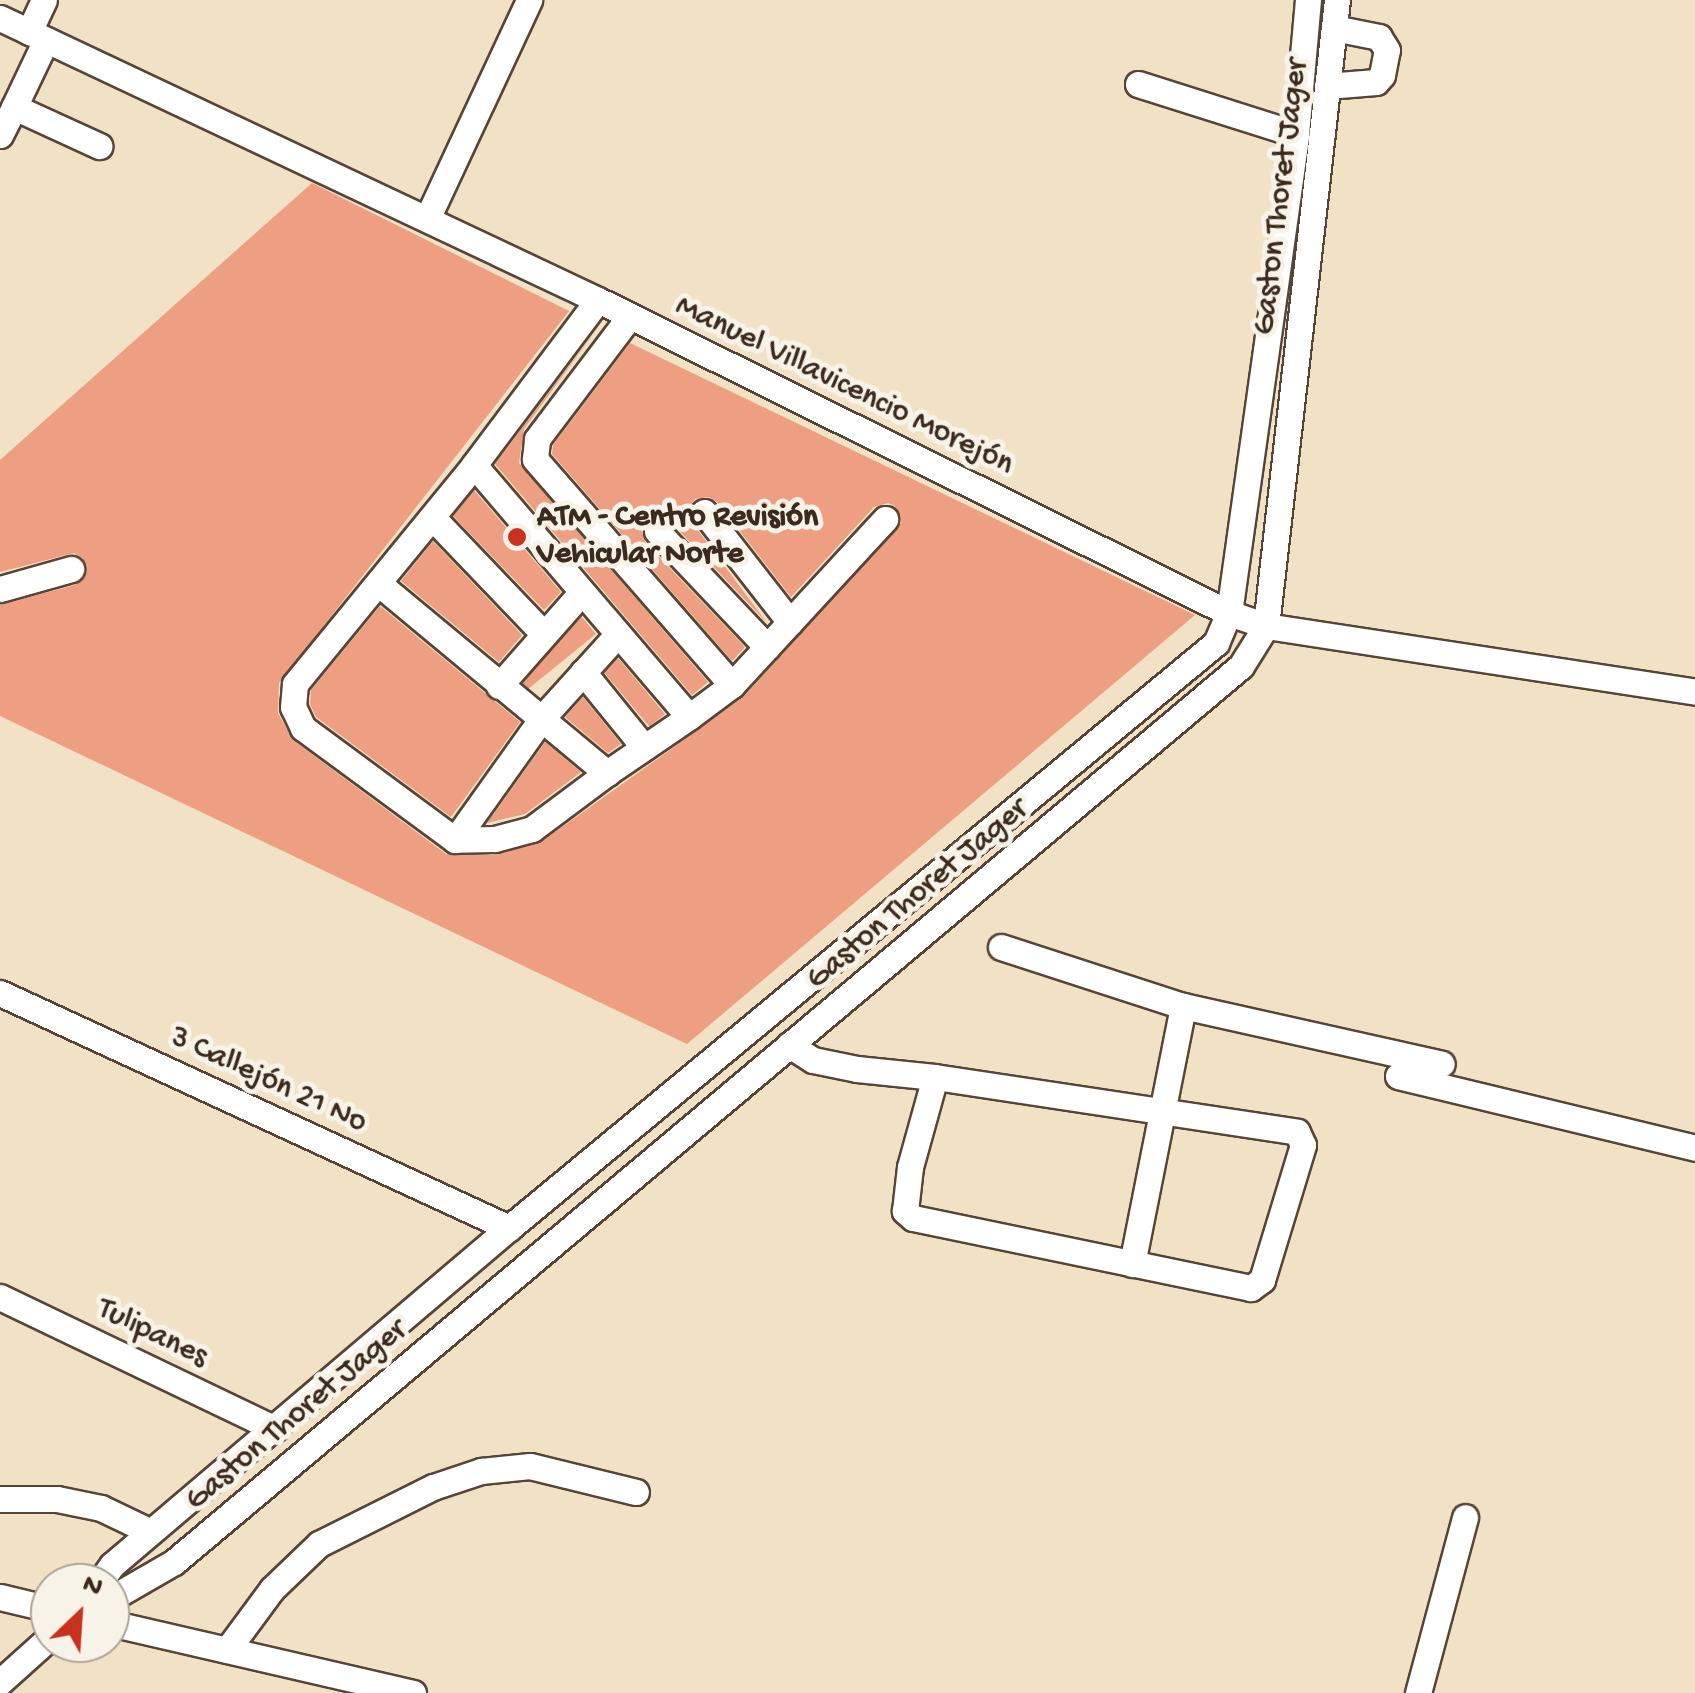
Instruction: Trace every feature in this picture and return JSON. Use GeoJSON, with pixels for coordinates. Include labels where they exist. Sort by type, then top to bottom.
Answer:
{"type":"FeatureCollection","features":[{"type":"Feature","properties":{"kind":"street"},"geometry":{"type":"LineString","coordinates":[[0,134],[14,106],[37,36],[44,0]]}},
{"type":"Feature","properties":{"kind":"street"},"geometry":{"type":"LineString","coordinates":[[427,219],[529,0]]}},
{"type":"Feature","properties":{"kind":"street","name":"Gaston Thoret Jager"},"geometry":{"type":"LineString","coordinates":[[114,1563],[509,1228],[1216,643],[1229,613],[1296,134],[1308,0]]}},
{"type":"Feature","properties":{"kind":"street","name":"Gaston Thoret Jager"},"geometry":{"type":"LineString","coordinates":[[130,1587],[174,1562],[1225,682],[1266,626],[1338,0]]}},
{"type":"Feature","properties":{"kind":"street","name":"Manuel Villavicencio Morejón"},"geometry":{"type":"LineString","coordinates":[[0,18],[598,300],[1229,613],[1266,626],[1695,692]]}},
{"type":"Feature","properties":{"kind":"street"},"geometry":{"type":"LineString","coordinates":[[1327,86],[1376,82],[1382,75],[1387,50],[1379,37],[1334,28]]}},
{"type":"Feature","properties":{"kind":"street"},"geometry":{"type":"LineString","coordinates":[[1138,84],[1296,134]]}},
{"type":"Feature","properties":{"kind":"street"},"geometry":{"type":"LineString","coordinates":[[14,106],[99,146]]}},
{"type":"Feature","properties":{"kind":"street"},"geometry":{"type":"LineString","coordinates":[[598,300],[474,465],[295,684],[293,707],[303,728],[455,840],[494,838],[532,829],[732,685],[885,519]]}},
{"type":"Feature","properties":{"kind":"street"},"geometry":{"type":"LineString","coordinates":[[630,316],[538,438],[534,459],[732,685]]}},
{"type":"Feature","properties":{"kind":"street"},"geometry":{"type":"LineString","coordinates":[[474,465],[689,717]]}},
{"type":"Feature","properties":{"kind":"street"},"geometry":{"type":"LineString","coordinates":[[704,512],[790,622]]}},
{"type":"Feature","properties":{"kind":"street"},"geometry":{"type":"LineString","coordinates":[[432,516],[544,634]]}},
{"type":"Feature","properties":{"kind":"street"},"geometry":{"type":"LineString","coordinates":[[658,531],[767,647]]}},
{"type":"Feature","properties":{"kind":"street"},"geometry":{"type":"LineString","coordinates":[[0,589],[71,569]]}},
{"type":"Feature","properties":{"kind":"street"},"geometry":{"type":"LineString","coordinates":[[378,583],[608,772]]}},
{"type":"Feature","properties":{"kind":"street"},"geometry":{"type":"LineString","coordinates":[[499,686],[582,592]]}},
{"type":"Feature","properties":{"kind":"street"},"geometry":{"type":"LineString","coordinates":[[455,840],[542,718],[618,634]]}},
{"type":"Feature","properties":{"kind":"street"},"geometry":{"type":"LineString","coordinates":[[583,672],[644,747]]}},
{"type":"Feature","properties":{"kind":"street"},"geometry":{"type":"LineString","coordinates":[[1002,947],[1183,1006],[1442,1064]]}},
{"type":"Feature","properties":{"kind":"street","name":"3 Callejón 21 No"},"geometry":{"type":"LineString","coordinates":[[0,992],[509,1228]]}},
{"type":"Feature","properties":{"kind":"street"},"geometry":{"type":"LineString","coordinates":[[1132,1264],[1183,1006]]}},
{"type":"Feature","properties":{"kind":"street"},"geometry":{"type":"LineString","coordinates":[[789,1045],[812,1060],[935,1076],[1297,1132],[1303,1146],[1262,1280],[1251,1288],[913,1218],[905,1211],[910,1167],[935,1076]]}},
{"type":"Feature","properties":{"kind":"street"},"geometry":{"type":"LineString","coordinates":[[1398,1076],[1695,1148]]}},
{"type":"Feature","properties":{"kind":"street","name":"Tulipanes"},"geometry":{"type":"LineString","coordinates":[[0,1297],[275,1429]]}},
{"type":"Feature","properties":{"kind":"street"},"geometry":{"type":"LineString","coordinates":[[227,1650],[272,1589],[319,1544],[433,1487],[480,1472],[530,1466],[636,1492]]}},
{"type":"Feature","properties":{"kind":"street"},"geometry":{"type":"LineString","coordinates":[[0,1498],[57,1498],[101,1508],[152,1532]]}},
{"type":"Feature","properties":{"kind":"street"},"geometry":{"type":"LineString","coordinates":[[1418,1693],[1465,1518]]}},
{"type":"Feature","properties":{"kind":"street"},"geometry":{"type":"LineString","coordinates":[[0,1597],[30,1604]]}},
{"type":"Feature","properties":{"kind":"street"},"geometry":{"type":"LineString","coordinates":[[130,1628],[413,1693]]}},
{"type":"Feature","properties":{"kind":"street"},"geometry":{"type":"LineString","coordinates":[[0,1682],[30,1656]]}},
{"type":"Feature","properties":{"kind":"building","name":"ATM - Centro Revisión Vehicular Norte"},"geometry":{"type":"Polygon","coordinates":[[[312,183],[569,311],[279,683],[278,713],[293,740],[446,854],[495,855],[541,842],[698,730],[744,696],[901,523],[895,506],[888,503],[874,507],[791,597],[717,502],[709,497],[695,499],[689,507],[691,521],[767,623],[669,520],[661,515],[647,519],[641,527],[645,542],[745,647],[732,661],[552,454],[553,445],[630,343],[1195,615],[687,1044],[0,716],[0,605],[75,585],[87,572],[83,558],[74,553],[0,572],[0,460],[312,183]]]}},
{"type":"Feature","properties":{"kind":"building"},"geometry":{"type":"Polygon","coordinates":[[[599,326],[524,429],[519,463],[708,682],[692,695],[495,464],[599,326]]]}},
{"type":"Feature","properties":{"kind":"building"},"geometry":{"type":"Polygon","coordinates":[[[474,490],[561,592],[544,610],[453,516],[474,490]]]}},
{"type":"Feature","properties":{"kind":"building"},"geometry":{"type":"Polygon","coordinates":[[[433,541],[522,635],[499,662],[401,581],[433,541]]]}},
{"type":"Feature","properties":{"kind":"building"},"geometry":{"type":"Polygon","coordinates":[[[380,606],[520,722],[451,817],[316,717],[310,704],[311,690],[380,606]]]}},
{"type":"Feature","properties":{"kind":"building"},"geometry":{"type":"Polygon","coordinates":[[[582,617],[596,634],[527,689],[514,672],[582,617]]]}},
{"type":"Feature","properties":{"kind":"building"},"geometry":{"type":"Polygon","coordinates":[[[618,658],[665,714],[650,727],[603,671],[618,658]]]}},
{"type":"Feature","properties":{"kind":"building"},"geometry":{"type":"Polygon","coordinates":[[[583,697],[621,744],[608,753],[565,717],[583,697]]]}},
{"type":"Feature","properties":{"kind":"building"},"geometry":{"type":"Polygon","coordinates":[[[545,742],[581,772],[525,814],[487,823],[545,742]]]}},
{"type":"Feature","properties":{"kind":"place","name":"ATM - Centro Revisión Vehicular Norte"},"geometry":{"type":"Point","coordinates":[517,537]}}]}
